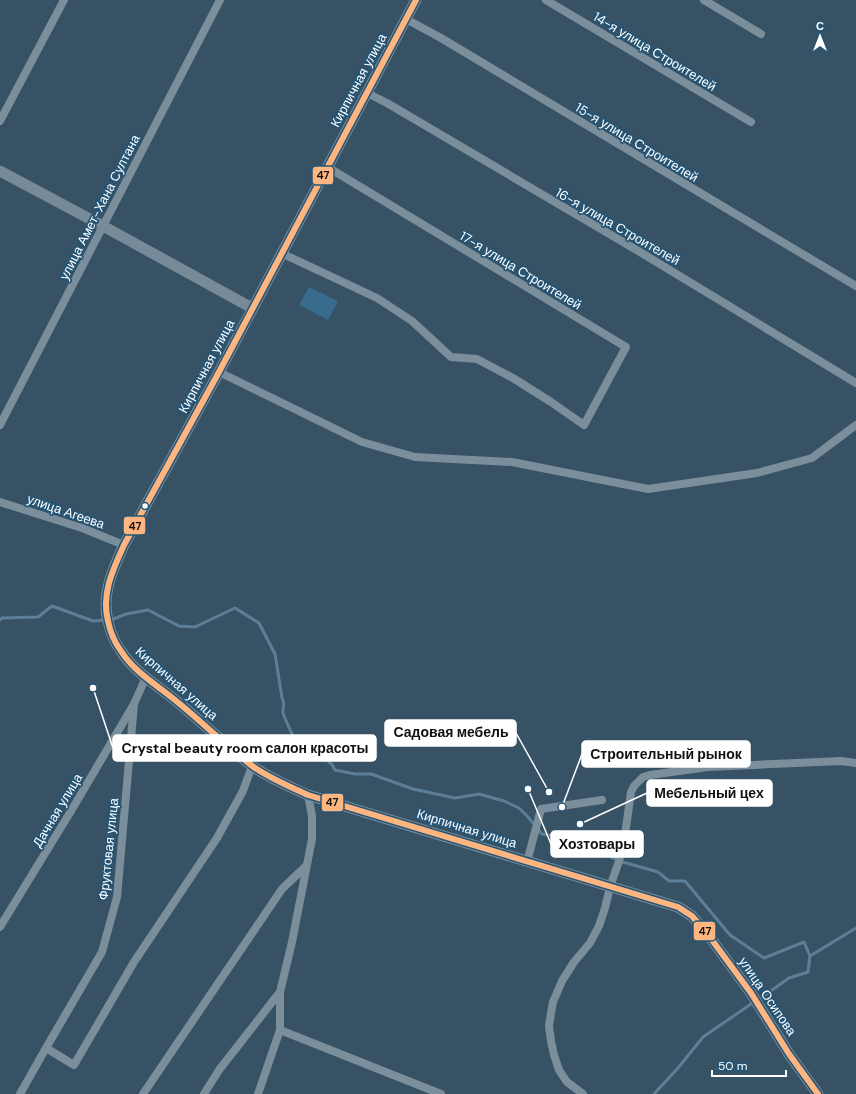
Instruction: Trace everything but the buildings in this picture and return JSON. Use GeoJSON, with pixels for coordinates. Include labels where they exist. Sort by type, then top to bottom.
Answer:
{"type":"FeatureCollection","features":[{"type":"Feature","properties":{"kind":"main road","name":"Кирпичная улица"},"geometry":{"type":"LineString","coordinates":[[416,0],[219,372],[124,545],[112,571],[107,591],[106,601],[108,620],[121,652],[132,665],[176,700],[252,766],[281,783],[308,795],[663,902],[678,907],[692,916]]}},
{"type":"Feature","properties":{"kind":"main road"},"geometry":{"type":"LineString","coordinates":[[0,171],[252,308]]}},
{"type":"Feature","properties":{"kind":"main road","name":"улица Осипова"},"geometry":{"type":"LineString","coordinates":[[692,916],[710,936],[751,993],[790,1054],[818,1094]]}},
{"type":"Feature","properties":{"kind":"street"},"geometry":{"type":"LineString","coordinates":[[0,121],[64,0]]}},
{"type":"Feature","properties":{"kind":"street","name":"улица Амет-Хана Султана"},"geometry":{"type":"LineString","coordinates":[[0,425],[220,0]]}},
{"type":"Feature","properties":{"kind":"street","name":"14-я улица Строителей"},"geometry":{"type":"LineString","coordinates":[[546,0],[751,122]]}},
{"type":"Feature","properties":{"kind":"street"},"geometry":{"type":"LineString","coordinates":[[704,0],[761,34]]}},
{"type":"Feature","properties":{"kind":"street","name":"15-я улица Строителей"},"geometry":{"type":"LineString","coordinates":[[406,19],[856,286]]}},
{"type":"Feature","properties":{"kind":"street","name":"16-я улица Строителей"},"geometry":{"type":"LineString","coordinates":[[367,93],[387,103],[645,256],[856,383]]}},
{"type":"Feature","properties":{"kind":"street","name":"17-я улица Строителей"},"geometry":{"type":"LineString","coordinates":[[281,253],[377,298],[412,321],[451,357],[477,360],[514,378],[584,425],[626,347],[328,168]]}},
{"type":"Feature","properties":{"kind":"street"},"geometry":{"type":"LineString","coordinates":[[219,372],[362,442],[415,457],[512,462],[648,489],[757,472],[812,458],[856,425]]}},
{"type":"Feature","properties":{"kind":"street","name":"улица Агеева"},"geometry":{"type":"LineString","coordinates":[[0,502],[82,528],[124,545]]}},
{"type":"Feature","properties":{"kind":"street"},"geometry":{"type":"LineString","coordinates":[[134,704],[146,677]]}},
{"type":"Feature","properties":{"kind":"street","name":"Дачная улица"},"geometry":{"type":"LineString","coordinates":[[0,927],[4,911],[71,811],[134,704]]}},
{"type":"Feature","properties":{"kind":"street","name":"Фруктовая улица"},"geometry":{"type":"LineString","coordinates":[[20,1094],[102,952],[117,897],[134,704]]}},
{"type":"Feature","properties":{"kind":"street"},"geometry":{"type":"LineString","coordinates":[[583,1094],[567,1082],[559,1070],[551,1041],[549,1026],[551,1013],[553,1002],[562,981],[574,962],[590,943],[599,926],[625,835],[631,792],[634,786],[643,777],[708,767],[841,761],[856,763]]}},
{"type":"Feature","properties":{"kind":"street"},"geometry":{"type":"LineString","coordinates":[[46,1048],[74,1065],[134,962],[217,838],[243,791],[252,766]]}},
{"type":"Feature","properties":{"kind":"street"},"geometry":{"type":"LineString","coordinates":[[258,1094],[280,1030],[280,992],[292,942],[305,867],[312,839],[312,816],[308,795]]}},
{"type":"Feature","properties":{"kind":"street"},"geometry":{"type":"LineString","coordinates":[[527,862],[541,809],[602,800]]}},
{"type":"Feature","properties":{"kind":"street"},"geometry":{"type":"LineString","coordinates":[[143,1094],[282,889],[305,867]]}},
{"type":"Feature","properties":{"kind":"street"},"geometry":{"type":"LineString","coordinates":[[204,1094],[219,1070],[280,992]]}},
{"type":"Feature","properties":{"kind":"street"},"geometry":{"type":"LineString","coordinates":[[280,1030],[441,1094]]}},
{"type":"Feature","properties":{"kind":"shaded area"},"geometry":{"type":"Polygon","coordinates":[[[309,287],[338,301],[328,320],[299,305],[309,287]]]}},
{"type":"Feature","properties":{"kind":"waterway"},"geometry":{"type":"LineString","coordinates":[[0,620],[2,618],[38,617],[52,606],[93,621],[105,620]]}},
{"type":"Feature","properties":{"kind":"waterway"},"geometry":{"type":"LineString","coordinates":[[111,620],[126,614],[148,610],[179,626],[195,627],[235,608],[259,623],[275,654],[284,703],[283,713],[299,748],[303,751],[323,758],[328,761],[335,770],[355,774],[371,774],[413,789],[455,798],[479,794],[504,801],[519,808],[542,834],[566,838],[582,843],[619,861],[658,872],[669,881],[685,881],[730,935],[764,958],[804,942],[810,956]]}},
{"type":"Feature","properties":{"kind":"waterway"},"geometry":{"type":"LineString","coordinates":[[311,746],[317,756]]}},
{"type":"Feature","properties":{"kind":"waterway"},"geometry":{"type":"LineString","coordinates":[[762,997],[789,978],[808,972],[810,956],[856,928]]}},
{"type":"Feature","properties":{"kind":"waterway"},"geometry":{"type":"LineString","coordinates":[[654,1094],[678,1068],[703,1037],[751,1004]]}},
{"type":"Feature","properties":{"kind":"transit line","name":"47"},"geometry":{"type":"LineString","coordinates":[[416,0],[219,372],[124,545],[112,572],[107,591],[106,611],[111,633],[126,659],[139,672],[185,708],[251,765],[279,782],[308,795],[678,907],[692,916],[709,936],[751,993],[789,1054],[818,1094]]}},
{"type":"Feature","properties":{"kind":"place","name":"Crystal beauty room салон красоты"},"geometry":{"type":"Point","coordinates":[93,688]}},
{"type":"Feature","properties":{"kind":"place","name":"Хозтовары"},"geometry":{"type":"Point","coordinates":[528,789]}},
{"type":"Feature","properties":{"kind":"place","name":"Садовая мебель"},"geometry":{"type":"Point","coordinates":[549,792]}},
{"type":"Feature","properties":{"kind":"place","name":"Строительный рынок"},"geometry":{"type":"Point","coordinates":[562,807]}},
{"type":"Feature","properties":{"kind":"place","name":"Мебельный цех"},"geometry":{"type":"Point","coordinates":[580,824]}}]}
